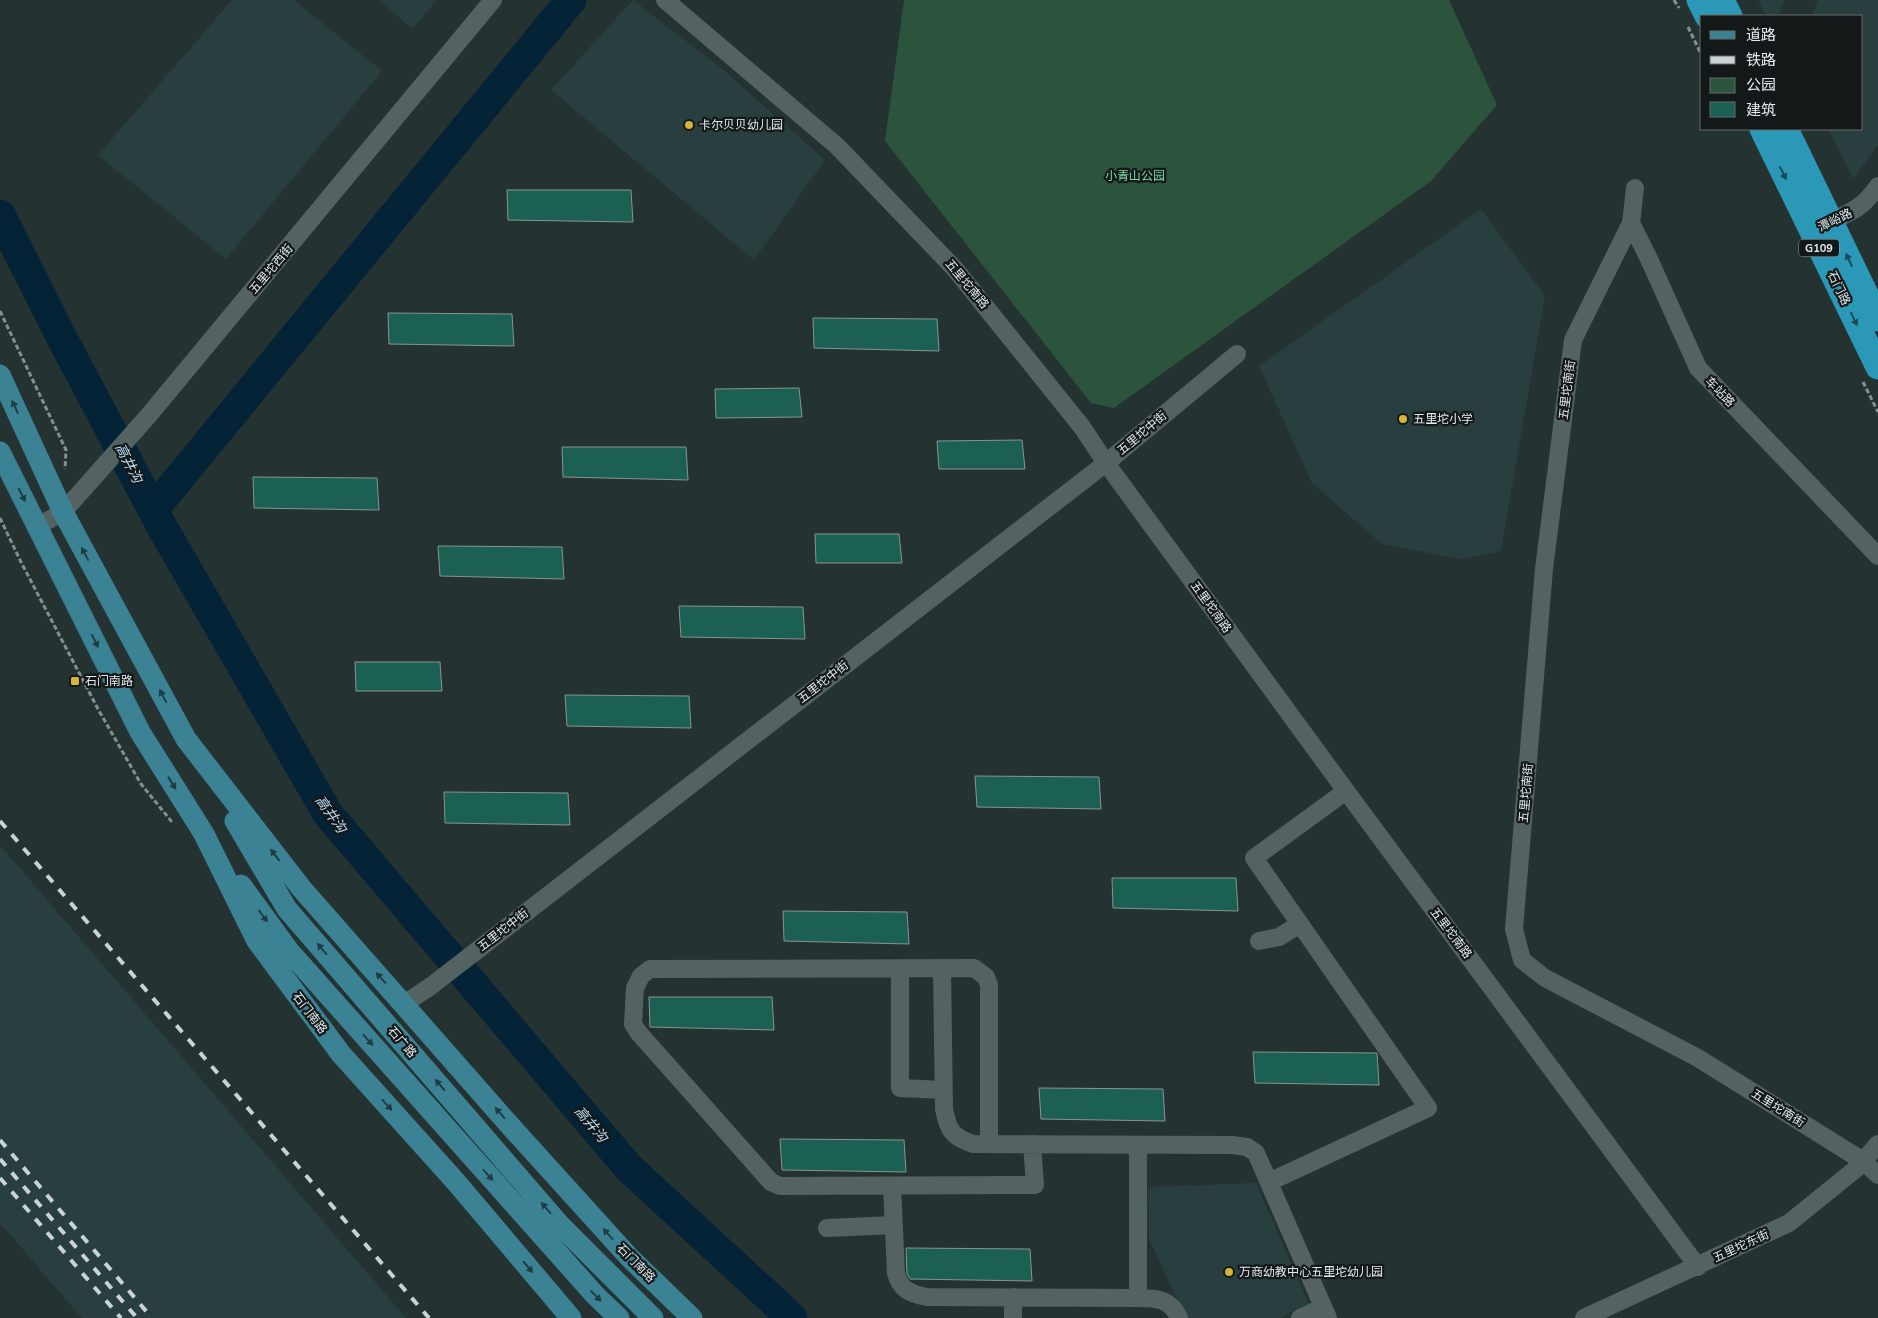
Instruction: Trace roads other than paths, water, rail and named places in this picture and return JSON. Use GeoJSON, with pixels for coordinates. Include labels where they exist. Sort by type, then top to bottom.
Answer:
{"type":"FeatureCollection","features":[{"type":"Feature","properties":{"kind":"highway"},"geometry":{"type":"LineString","coordinates":[[1699,0],[1706,15]]}},
{"type":"Feature","properties":{"kind":"highway"},"geometry":{"type":"LineString","coordinates":[[1722,0],[1730,15]]}},
{"type":"Feature","properties":{"kind":"highway","name":"石门路"},"geometry":{"type":"LineString","coordinates":[[1763,130],[1878,319]]}},
{"type":"Feature","properties":{"kind":"highway","name":"石门路"},"geometry":{"type":"LineString","coordinates":[[1786,130],[1821,226],[1878,367]]}},
{"type":"Feature","properties":{"kind":"main road","name":"石门南路"},"geometry":{"type":"LineString","coordinates":[[0,375],[63,512],[186,739],[302,889],[513,1129],[629,1257],[692,1318]]}},
{"type":"Feature","properties":{"kind":"main road","name":"石门南路"},"geometry":{"type":"LineString","coordinates":[[0,452],[140,732],[204,834],[257,941],[341,1054],[456,1182],[571,1318]]}},
{"type":"Feature","properties":{"kind":"main road","name":"石广路"},"geometry":{"type":"LineString","coordinates":[[186,739],[287,909],[560,1225],[653,1318]]}},
{"type":"Feature","properties":{"kind":"main road","name":"石广路"},"geometry":{"type":"LineString","coordinates":[[204,834],[288,950],[588,1288],[619,1318]]}},
{"type":"Feature","properties":{"kind":"street","name":"五里坨西街"},"geometry":{"type":"LineString","coordinates":[[38,526],[63,512],[97,476],[493,0]]}},
{"type":"Feature","properties":{"kind":"street","name":"五里坨南路"},"geometry":{"type":"LineString","coordinates":[[665,0],[837,146],[949,262],[1082,426],[1106,463],[1346,791],[1698,1266]]}},
{"type":"Feature","properties":{"kind":"street","name":"潭峪路"},"geometry":{"type":"LineString","coordinates":[[1821,226],[1851,214],[1871,197],[1878,186]]}},
{"type":"Feature","properties":{"kind":"street"},"geometry":{"type":"LineString","coordinates":[[1630,223],[1636,188]]}},
{"type":"Feature","properties":{"kind":"street","name":"车站路"},"geometry":{"type":"LineString","coordinates":[[1630,223],[1649,259],[1698,368],[1878,556]]}},
{"type":"Feature","properties":{"kind":"street","name":"五里坨南街"},"geometry":{"type":"LineString","coordinates":[[1630,223],[1573,340],[1544,569],[1514,929],[1522,960],[1545,978],[1698,1058],[1862,1161],[1878,1175]]}},
{"type":"Feature","properties":{"kind":"street","name":"五里坨中街"},"geometry":{"type":"LineString","coordinates":[[404,1004],[431,986],[1106,463],[1237,354]]}},
{"type":"Feature","properties":{"kind":"street"},"geometry":{"type":"LineString","coordinates":[[1268,1182],[1428,1108],[1254,858],[1346,791]]}},
{"type":"Feature","properties":{"kind":"street"},"geometry":{"type":"LineString","coordinates":[[1259,941],[1279,937],[1300,924]]}},
{"type":"Feature","properties":{"kind":"street"},"geometry":{"type":"LineString","coordinates":[[989,1144],[989,986],[986,977],[974,968],[650,970],[641,976],[635,988],[633,1024],[771,1182],[780,1186],[1035,1185],[1032,1144]]}},
{"type":"Feature","properties":{"kind":"street"},"geometry":{"type":"LineString","coordinates":[[900,969],[900,1088],[943,1090]]}},
{"type":"Feature","properties":{"kind":"street"},"geometry":{"type":"LineString","coordinates":[[942,969],[944,1109],[947,1124],[952,1133],[961,1140],[973,1144],[1232,1145],[1246,1147],[1256,1153],[1325,1313],[1300,1318]]}},
{"type":"Feature","properties":{"kind":"street","name":"五里坨东街"},"geometry":{"type":"LineString","coordinates":[[1584,1318],[1790,1223],[1857,1168],[1878,1144]]}},
{"type":"Feature","properties":{"kind":"street"},"geometry":{"type":"LineString","coordinates":[[1138,1145],[1138,1298]]}},
{"type":"Feature","properties":{"kind":"street"},"geometry":{"type":"LineString","coordinates":[[892,1186],[896,1273],[898,1282],[908,1292],[927,1296],[1157,1298],[1169,1303],[1179,1318]]}},
{"type":"Feature","properties":{"kind":"street"},"geometry":{"type":"LineString","coordinates":[[827,1228],[894,1226]]}},
{"type":"Feature","properties":{"kind":"street"},"geometry":{"type":"LineString","coordinates":[[1012,1297],[1013,1318]]}},
{"type":"Feature","properties":{"kind":"waterway"},"geometry":{"type":"LineString","coordinates":[[153,510],[571,0]]}},
{"type":"Feature","properties":{"kind":"waterway","name":"高井沟"},"geometry":{"type":"LineString","coordinates":[[0,215],[64,342],[162,527],[328,814],[629,1168],[792,1318]]}},
{"type":"Feature","properties":{"kind":"railway"},"geometry":{"type":"LineString","coordinates":[[0,821],[429,1318]]}},
{"type":"Feature","properties":{"kind":"railway"},"geometry":{"type":"LineString","coordinates":[[0,1140],[152,1318]]}},
{"type":"Feature","properties":{"kind":"railway"},"geometry":{"type":"LineString","coordinates":[[0,1159],[137,1318]]}},
{"type":"Feature","properties":{"kind":"railway"},"geometry":{"type":"LineString","coordinates":[[0,1178],[121,1318]]}},
{"type":"Feature","properties":{"kind":"place","name":"卡尔贝贝幼儿园"},"geometry":{"type":"Point","coordinates":[689,125]}},
{"type":"Feature","properties":{"kind":"place","name":"五里坨小学"},"geometry":{"type":"Point","coordinates":[1403,419]}},
{"type":"Feature","properties":{"kind":"place","name":"石门南路"},"geometry":{"type":"Point","coordinates":[75,681]}},
{"type":"Feature","properties":{"kind":"place","name":"万商幼教中心五里坨幼儿园"},"geometry":{"type":"Point","coordinates":[1229,1272]}},
{"type":"Feature","properties":{"kind":"park label","name":"小青山公园"},"geometry":{"type":"Point","coordinates":[1135,176]}}]}
